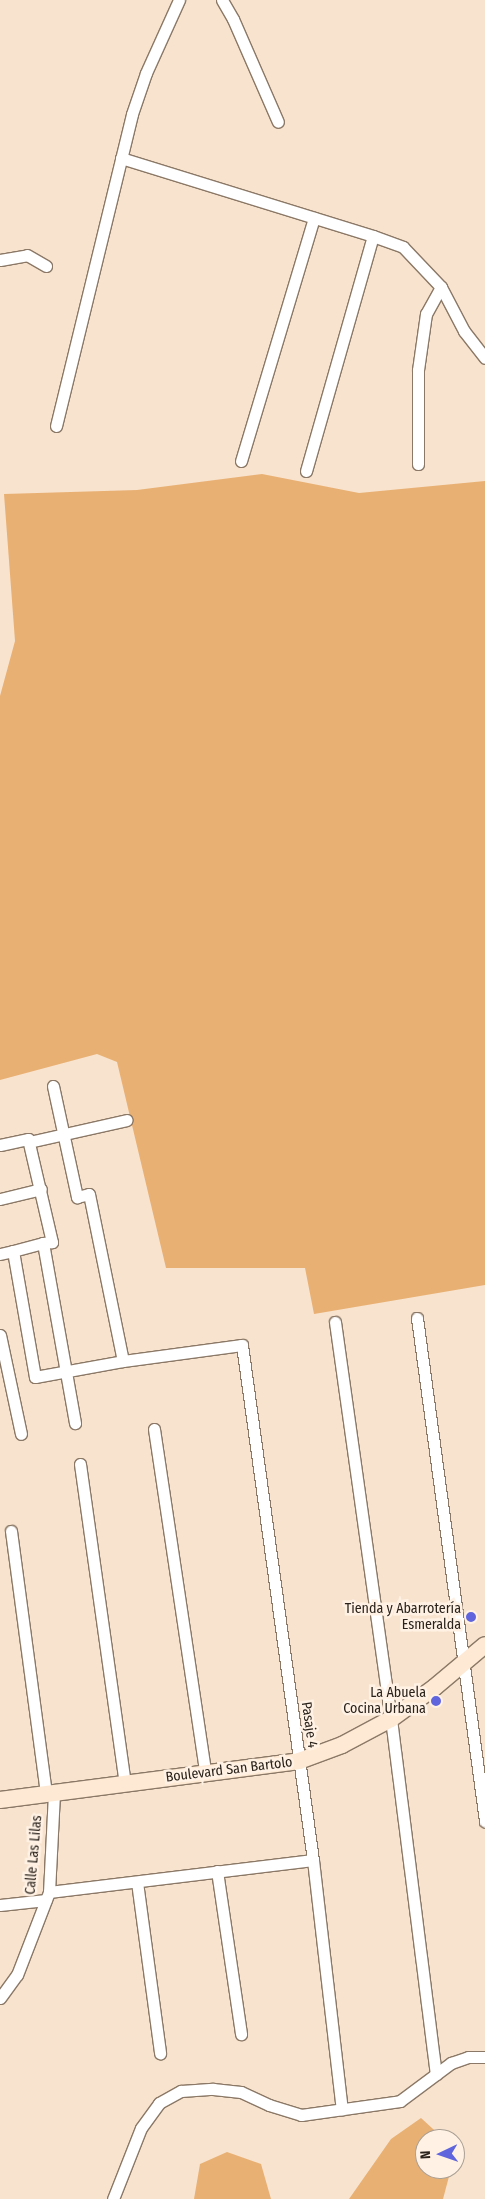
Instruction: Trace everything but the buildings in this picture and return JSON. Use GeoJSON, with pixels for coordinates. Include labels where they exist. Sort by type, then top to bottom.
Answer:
{"type":"FeatureCollection","features":[{"type":"Feature","properties":{"kind":"main road","name":"Boulevard San Bartolo"},"geometry":{"type":"LineString","coordinates":[[0,1800],[299,1761],[342,1744],[391,1719],[463,1664],[485,1644]]}},
{"type":"Feature","properties":{"kind":"street"},"geometry":{"type":"LineString","coordinates":[[56,426],[132,114],[146,72],[179,0]]}},
{"type":"Feature","properties":{"kind":"street"},"geometry":{"type":"LineString","coordinates":[[222,0],[233,19],[278,122]]}},
{"type":"Feature","properties":{"kind":"street"},"geometry":{"type":"LineString","coordinates":[[122,158],[374,236],[403,247],[440,287],[464,331],[485,358]]}},
{"type":"Feature","properties":{"kind":"street"},"geometry":{"type":"LineString","coordinates":[[240,461],[314,218]]}},
{"type":"Feature","properties":{"kind":"street"},"geometry":{"type":"LineString","coordinates":[[306,471],[374,236]]}},
{"type":"Feature","properties":{"kind":"street"},"geometry":{"type":"LineString","coordinates":[[0,260],[27,255],[46,266]]}},
{"type":"Feature","properties":{"kind":"street"},"geometry":{"type":"LineString","coordinates":[[418,464],[418,370],[426,314],[440,287]]}},
{"type":"Feature","properties":{"kind":"street"},"geometry":{"type":"LineString","coordinates":[[12,1251],[36,1377],[124,1361],[89,1194],[76,1197],[53,1086]]}},
{"type":"Feature","properties":{"kind":"street"},"geometry":{"type":"LineString","coordinates":[[28,1142],[127,1120]]}},
{"type":"Feature","properties":{"kind":"street"},"geometry":{"type":"LineString","coordinates":[[0,1145],[28,1139],[52,1242],[0,1254]]}},
{"type":"Feature","properties":{"kind":"street"},"geometry":{"type":"LineString","coordinates":[[0,1199],[41,1189]]}},
{"type":"Feature","properties":{"kind":"street"},"geometry":{"type":"LineString","coordinates":[[43,1243],[75,1423]]}},
{"type":"Feature","properties":{"kind":"street"},"geometry":{"type":"LineString","coordinates":[[416,1318],[485,1821]]}},
{"type":"Feature","properties":{"kind":"street"},"geometry":{"type":"LineString","coordinates":[[335,1322],[391,1719],[436,2074]]}},
{"type":"Feature","properties":{"kind":"street"},"geometry":{"type":"LineString","coordinates":[[0,1335],[21,1434]]}},
{"type":"Feature","properties":{"kind":"street","name":"Pasaje 4"},"geometry":{"type":"LineString","coordinates":[[124,1361],[242,1345],[313,1860],[342,2109]]}},
{"type":"Feature","properties":{"kind":"street"},"geometry":{"type":"LineString","coordinates":[[154,1429],[205,1772]]}},
{"type":"Feature","properties":{"kind":"street"},"geometry":{"type":"LineString","coordinates":[[80,1464],[125,1783]]}},
{"type":"Feature","properties":{"kind":"street","name":"Calle Las Lilas"},"geometry":{"type":"LineString","coordinates":[[0,1998],[4,1988],[16,1975],[48,1896],[50,1793],[11,1531]]}},
{"type":"Feature","properties":{"kind":"street"},"geometry":{"type":"LineString","coordinates":[[0,1905],[137,1882],[313,1860]]}},
{"type":"Feature","properties":{"kind":"street"},"geometry":{"type":"LineString","coordinates":[[217,1871],[242,2034]]}},
{"type":"Feature","properties":{"kind":"street"},"geometry":{"type":"LineString","coordinates":[[137,1882],[160,2054]]}},
{"type":"Feature","properties":{"kind":"street"},"geometry":{"type":"LineString","coordinates":[[113,2199],[141,2128],[159,2103],[181,2091],[213,2089],[241,2092],[269,2105],[301,2115],[400,2101],[451,2063],[468,2057],[485,2057]]}},
{"type":"Feature","properties":{"kind":"shaded area"},"geometry":{"type":"Polygon","coordinates":[[[262,474],[359,493],[485,481],[485,1285],[314,1314],[305,1268],[166,1268],[117,1062],[97,1054],[0,1080],[0,696],[15,641],[4,494],[137,490],[262,474]]]}},
{"type":"Feature","properties":{"kind":"shaded area"},"geometry":{"type":"Polygon","coordinates":[[[421,2118],[433,2129],[415,2129],[415,2179],[448,2179],[443,2199],[349,2199],[391,2139],[421,2118]]]}},
{"type":"Feature","properties":{"kind":"shaded area"},"geometry":{"type":"Polygon","coordinates":[[[227,2152],[261,2164],[271,2199],[194,2199],[200,2164],[227,2152]]]}},
{"type":"Feature","properties":{"kind":"place","name":"Tienda y Abarrotería Esmeralda"},"geometry":{"type":"Point","coordinates":[471,1617]}},
{"type":"Feature","properties":{"kind":"place","name":"La Abuela Cocina Urbana"},"geometry":{"type":"Point","coordinates":[436,1701]}}]}
